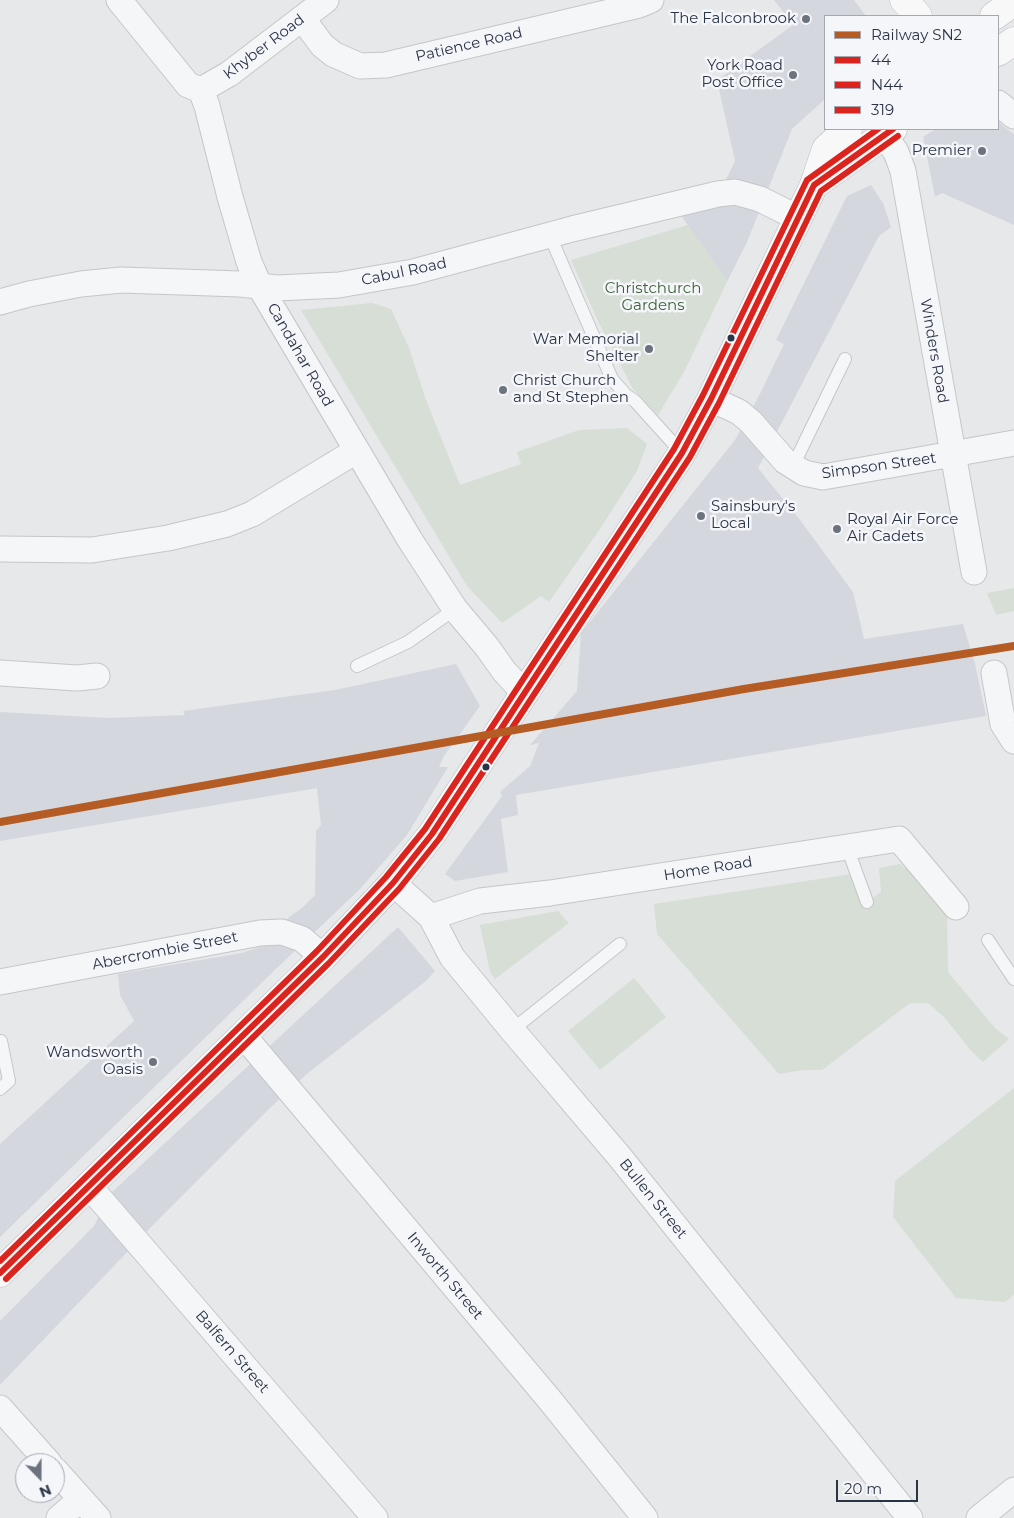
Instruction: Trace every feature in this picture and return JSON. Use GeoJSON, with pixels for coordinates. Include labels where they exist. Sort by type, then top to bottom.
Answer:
{"type":"FeatureCollection","features":[{"type":"Feature","properties":{"kind":"main road"},"geometry":{"type":"LineString","coordinates":[[904,0],[917,15]]}},
{"type":"Feature","properties":{"kind":"main road"},"geometry":{"type":"LineString","coordinates":[[995,15],[1014,2]]}},
{"type":"Feature","properties":{"kind":"main road"},"geometry":{"type":"LineString","coordinates":[[999,51],[1014,41]]}},
{"type":"Feature","properties":{"kind":"main road"},"geometry":{"type":"LineString","coordinates":[[0,1273],[322,957],[393,883],[432,834],[526,694],[682,453],[711,399],[814,185],[826,148],[847,130]]}},
{"type":"Feature","properties":{"kind":"main road"},"geometry":{"type":"LineString","coordinates":[[814,185],[888,132]]}},
{"type":"Feature","properties":{"kind":"street"},"geometry":{"type":"LineString","coordinates":[[119,0],[188,85],[200,90]]}},
{"type":"Feature","properties":{"kind":"street","name":"Khyber Road"},"geometry":{"type":"LineString","coordinates":[[200,90],[229,74],[326,0]]}},
{"type":"Feature","properties":{"kind":"street","name":"Patience Road"},"geometry":{"type":"LineString","coordinates":[[302,18],[322,45],[333,54],[360,66],[386,65],[639,5],[651,0]]}},
{"type":"Feature","properties":{"kind":"street","name":"Candahar Road"},"geometry":{"type":"LineString","coordinates":[[200,90],[248,262],[260,287],[356,451],[455,610],[487,647],[504,671],[526,694]]}},
{"type":"Feature","properties":{"kind":"street"},"geometry":{"type":"LineString","coordinates":[[999,105],[1014,116]]}},
{"type":"Feature","properties":{"kind":"street","name":"Winders Road"},"geometry":{"type":"LineString","coordinates":[[888,132],[903,171],[974,572]]}},
{"type":"Feature","properties":{"kind":"street","name":"Cabul Road"},"geometry":{"type":"LineString","coordinates":[[0,302],[29,294],[81,284],[121,280],[240,284],[277,288],[339,285],[413,272],[718,194],[734,192],[760,199],[798,218]]}},
{"type":"Feature","properties":{"kind":"street","name":"Simpson Street"},"geometry":{"type":"LineString","coordinates":[[711,399],[738,412],[751,422],[785,461],[804,473],[823,477],[1014,443]]}},
{"type":"Feature","properties":{"kind":"street"},"geometry":{"type":"LineString","coordinates":[[0,549],[92,550],[168,538],[227,524],[252,514],[356,451]]}},
{"type":"Feature","properties":{"kind":"street"},"geometry":{"type":"LineString","coordinates":[[0,673],[77,678],[97,676]]}},
{"type":"Feature","properties":{"kind":"street"},"geometry":{"type":"LineString","coordinates":[[994,673],[1003,724],[1014,741]]}},
{"type":"Feature","properties":{"kind":"street","name":"Home Road"},"geometry":{"type":"LineString","coordinates":[[431,918],[480,900],[550,893],[899,838],[956,907]]}},
{"type":"Feature","properties":{"kind":"street","name":"Bullen Street"},"geometry":{"type":"LineString","coordinates":[[393,883],[431,918],[452,957],[619,1156],[910,1518]]}},
{"type":"Feature","properties":{"kind":"street","name":"Abercrombie Street"},"geometry":{"type":"LineString","coordinates":[[0,982],[260,933],[282,932],[302,938],[322,957]]}},
{"type":"Feature","properties":{"kind":"street","name":"Inworth Street"},"geometry":{"type":"LineString","coordinates":[[243,1035],[549,1399],[645,1518]]}},
{"type":"Feature","properties":{"kind":"street","name":"Balfern Street"},"geometry":{"type":"LineString","coordinates":[[89,1186],[375,1518]]}},
{"type":"Feature","properties":{"kind":"street"},"geometry":{"type":"LineString","coordinates":[[0,1408],[40,1453]]}},
{"type":"Feature","properties":{"kind":"street"},"geometry":{"type":"LineString","coordinates":[[65,1481],[98,1518]]}},
{"type":"Feature","properties":{"kind":"street"},"geometry":{"type":"LineString","coordinates":[[983,1517],[1014,1490]]}},
{"type":"Feature","properties":{"kind":"street"},"geometry":{"type":"LineString","coordinates":[[58,1518],[81,1498]]}},
{"type":"Feature","properties":{"kind":"lane"},"geometry":{"type":"LineString","coordinates":[[550,236],[612,378],[682,453]]}},
{"type":"Feature","properties":{"kind":"lane"},"geometry":{"type":"LineString","coordinates":[[793,466],[845,359]]}},
{"type":"Feature","properties":{"kind":"lane"},"geometry":{"type":"LineString","coordinates":[[357,666],[408,642],[455,610]]}},
{"type":"Feature","properties":{"kind":"lane"},"geometry":{"type":"LineString","coordinates":[[847,847],[867,902]]}},
{"type":"Feature","properties":{"kind":"lane"},"geometry":{"type":"LineString","coordinates":[[988,940],[1014,979]]}},
{"type":"Feature","properties":{"kind":"lane"},"geometry":{"type":"LineString","coordinates":[[512,1030],[620,944]]}},
{"type":"Feature","properties":{"kind":"lane"},"geometry":{"type":"LineString","coordinates":[[0,1089],[8,1081],[1,1041]]}},
{"type":"Feature","properties":{"kind":"shaded area"},"geometry":{"type":"Polygon","coordinates":[[[774,0],[854,0],[865,15],[824,15],[824,100],[792,129],[747,242],[727,282],[678,211],[717,198],[735,161],[717,80],[793,25],[774,0]]]}},
{"type":"Feature","properties":{"kind":"shaded area"},"geometry":{"type":"Polygon","coordinates":[[[999,123],[1014,134],[1014,225],[942,193],[935,197],[923,137],[934,130],[999,130],[999,123]]]}},
{"type":"Feature","properties":{"kind":"shaded area"},"geometry":{"type":"Polygon","coordinates":[[[871,185],[883,203],[891,227],[879,236],[758,468],[800,520],[853,592],[864,639],[963,624],[975,664],[986,716],[516,795],[518,815],[501,819],[508,872],[455,881],[445,874],[502,796],[500,792],[530,766],[539,743],[530,745],[577,691],[581,633],[735,440],[784,344],[776,340],[847,196],[871,185]]]}},
{"type":"Feature","properties":{"kind":"shaded area"},"geometry":{"type":"Polygon","coordinates":[[[456,664],[480,706],[444,756],[439,767],[448,767],[407,835],[359,890],[0,1237],[0,1144],[134,1021],[120,995],[118,974],[242,953],[277,941],[288,918],[315,895],[316,831],[321,825],[317,788],[0,841],[0,712],[109,718],[185,715],[183,711],[335,690],[456,664]]]}},
{"type":"Feature","properties":{"kind":"shaded area"},"geometry":{"type":"Polygon","coordinates":[[[398,927],[435,971],[426,981],[308,1073],[271,1107],[155,1223],[0,1385],[0,1321],[94,1226],[110,1194],[398,927]]]}},
{"type":"Feature","properties":{"kind":"green space","name":"Christchurch Gardens"},"geometry":{"type":"Polygon","coordinates":[[[688,225],[727,282],[684,372],[658,415],[633,389],[598,321],[571,260],[688,225]]]}},
{"type":"Feature","properties":{"kind":"green space"},"geometry":{"type":"Polygon","coordinates":[[[372,303],[391,309],[409,348],[426,400],[460,485],[521,464],[517,452],[579,430],[627,428],[647,444],[637,471],[600,529],[549,602],[541,596],[502,623],[467,586],[301,310],[372,303]]]}},
{"type":"Feature","properties":{"kind":"green space"},"geometry":{"type":"Polygon","coordinates":[[[1014,588],[1014,611],[996,615],[987,593],[1014,588]]]}},
{"type":"Feature","properties":{"kind":"green space"},"geometry":{"type":"Polygon","coordinates":[[[900,864],[921,880],[947,909],[948,972],[995,1028],[1009,1039],[983,1062],[973,1053],[944,1017],[928,1003],[910,1003],[822,1070],[803,1070],[779,1074],[657,934],[654,904],[852,874],[859,900],[867,902],[881,892],[879,868],[900,864]]]}},
{"type":"Feature","properties":{"kind":"green space"},"geometry":{"type":"Polygon","coordinates":[[[558,911],[569,923],[495,979],[490,972],[480,925],[558,911]]]}},
{"type":"Feature","properties":{"kind":"green space"},"geometry":{"type":"Polygon","coordinates":[[[634,978],[666,1017],[600,1070],[568,1031],[634,978]]]}},
{"type":"Feature","properties":{"kind":"green space"},"geometry":{"type":"Polygon","coordinates":[[[1014,1088],[1014,1295],[1005,1302],[956,1298],[893,1217],[895,1181],[1014,1088]]]}},
{"type":"Feature","properties":{"kind":"rail line","name":"SN2"},"geometry":{"type":"LineString","coordinates":[[0,822],[744,689],[1014,646]]}},
{"type":"Feature","properties":{"kind":"transit line","name":"319"},"geometry":{"type":"LineString","coordinates":[[0,1261],[317,951],[386,877],[425,829],[674,449],[703,395],[807,180],[877,130]]}},
{"type":"Feature","properties":{"kind":"transit line","name":"44"},"geometry":{"type":"LineString","coordinates":[[0,1273],[323,957],[393,883],[432,834],[682,453],[711,399],[814,185],[892,130]]}},
{"type":"Feature","properties":{"kind":"transit line","name":"N44"},"geometry":{"type":"LineString","coordinates":[[6,1279],[329,963],[399,889],[439,839],[690,457],[719,403],[821,191],[898,136]]}},
{"type":"Feature","properties":{"kind":"place","name":"The Falconbrook"},"geometry":{"type":"Point","coordinates":[806,19]}},
{"type":"Feature","properties":{"kind":"place","name":"York Road Post Office"},"geometry":{"type":"Point","coordinates":[793,75]}},
{"type":"Feature","properties":{"kind":"place","name":"Premier"},"geometry":{"type":"Point","coordinates":[982,151]}},
{"type":"Feature","properties":{"kind":"place","name":"War Memorial Shelter"},"geometry":{"type":"Point","coordinates":[649,349]}},
{"type":"Feature","properties":{"kind":"place","name":"Christ Church and St Stephen"},"geometry":{"type":"Point","coordinates":[503,390]}},
{"type":"Feature","properties":{"kind":"place","name":"Sainsbury's Local"},"geometry":{"type":"Point","coordinates":[701,516]}},
{"type":"Feature","properties":{"kind":"place","name":"Royal Air Force Air Cadets"},"geometry":{"type":"Point","coordinates":[837,529]}},
{"type":"Feature","properties":{"kind":"place","name":"Wandsworth Oasis"},"geometry":{"type":"Point","coordinates":[153,1062]}}]}
